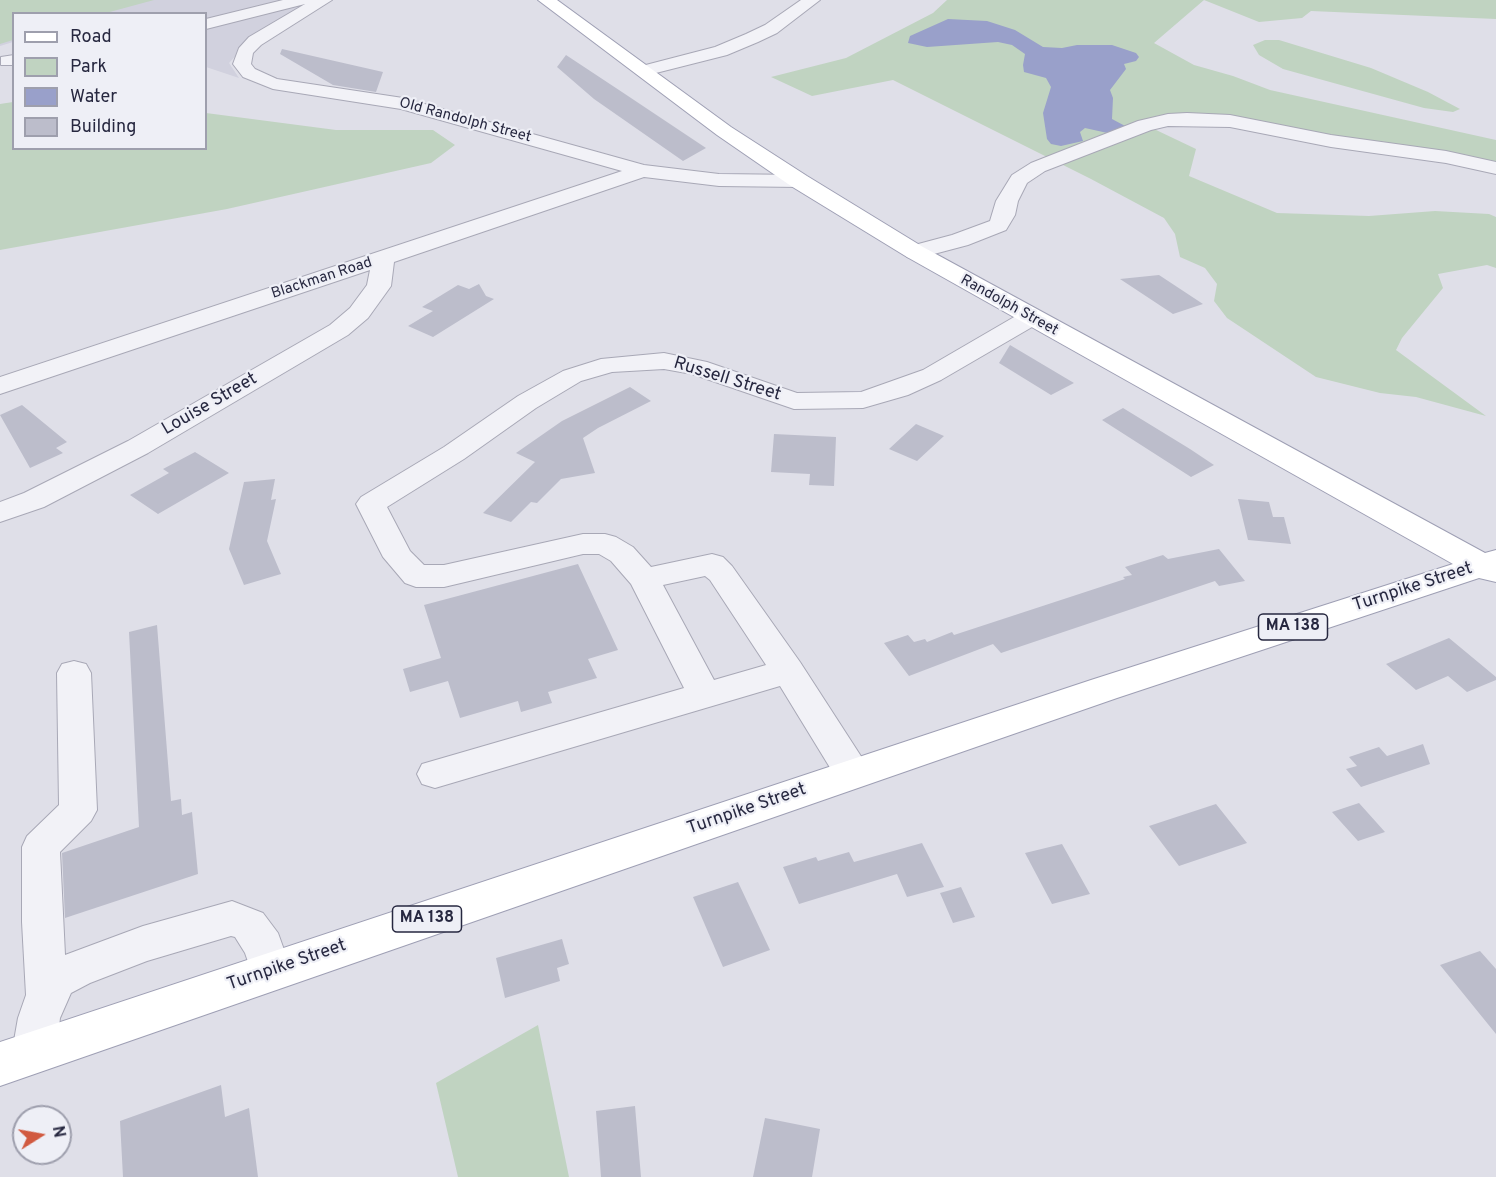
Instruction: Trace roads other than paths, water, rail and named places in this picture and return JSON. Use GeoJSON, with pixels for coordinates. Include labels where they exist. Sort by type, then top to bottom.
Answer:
{"type":"FeatureCollection","features":[{"type":"Feature","properties":{"kind":"main road","name":"Randolph Street"},"geometry":{"type":"LineString","coordinates":[[546,0],[723,131],[915,252],[1030,318],[1491,567]]}},
{"type":"Feature","properties":{"kind":"main road","name":"Turnpike Street"},"geometry":{"type":"LineString","coordinates":[[17,1058],[854,774],[1491,567]]}},
{"type":"Feature","properties":{"kind":"street"},"geometry":{"type":"LineString","coordinates":[[207,24],[303,0]]}},
{"type":"Feature","properties":{"kind":"street","name":"Old Randolph Street"},"geometry":{"type":"LineString","coordinates":[[324,0],[255,41],[245,52],[242,64],[249,73],[273,84],[403,104],[643,171],[719,180],[799,181]]}},
{"type":"Feature","properties":{"kind":"street"},"geometry":{"type":"LineString","coordinates":[[644,71],[721,51],[752,38],[771,29],[812,0]]}},
{"type":"Feature","properties":{"kind":"street"},"geometry":{"type":"LineString","coordinates":[[915,252],[960,240],[998,225],[1019,179],[1038,167],[1145,125],[1168,120],[1230,122],[1331,141],[1446,157],[1496,168]]}},
{"type":"Feature","properties":{"kind":"street","name":"Blackman Road"},"geometry":{"type":"LineString","coordinates":[[0,386],[643,171]]}},
{"type":"Feature","properties":{"kind":"street","name":"Louise Street"},"geometry":{"type":"LineString","coordinates":[[0,513],[34,500],[138,447],[339,330],[359,313],[379,286],[383,259]]}},
{"type":"Feature","properties":{"kind":"street","name":"Russell Street"},"geometry":{"type":"LineString","coordinates":[[644,579],[622,554],[605,544],[583,544],[444,576],[416,576],[398,557],[371,504],[454,453],[527,402],[572,376],[610,364],[664,361],[698,367],[794,401],[864,400],[932,375],[1030,318]]}},
{"type":"Feature","properties":{"kind":"street"},"geometry":{"type":"LineString","coordinates":[[704,694],[644,579],[712,564],[721,573],[788,671],[854,774]]}},
{"type":"Feature","properties":{"kind":"street"},"geometry":{"type":"LineString","coordinates":[[435,774],[788,671]]}},
{"type":"Feature","properties":{"kind":"street"},"geometry":{"type":"LineString","coordinates":[[47,995],[40,847],[78,810],[74,673]]}},
{"type":"Feature","properties":{"kind":"street"},"geometry":{"type":"LineString","coordinates":[[17,1058],[56,980],[75,970],[143,944],[231,918],[249,925],[264,946],[271,972]]}},
{"type":"Feature","properties":{"kind":"water"},"geometry":{"type":"Polygon","coordinates":[[[948,19],[987,21],[1015,30],[1043,47],[1112,45],[1136,53],[1139,57],[1136,61],[1124,64],[1126,69],[1110,90],[1113,98],[1112,119],[1127,127],[1112,134],[1085,128],[1080,132],[1083,141],[1061,146],[1051,144],[1047,139],[1043,113],[1051,87],[1046,78],[1024,72],[1025,54],[1012,45],[998,42],[927,47],[908,43],[910,36],[948,19]]]}}]}
